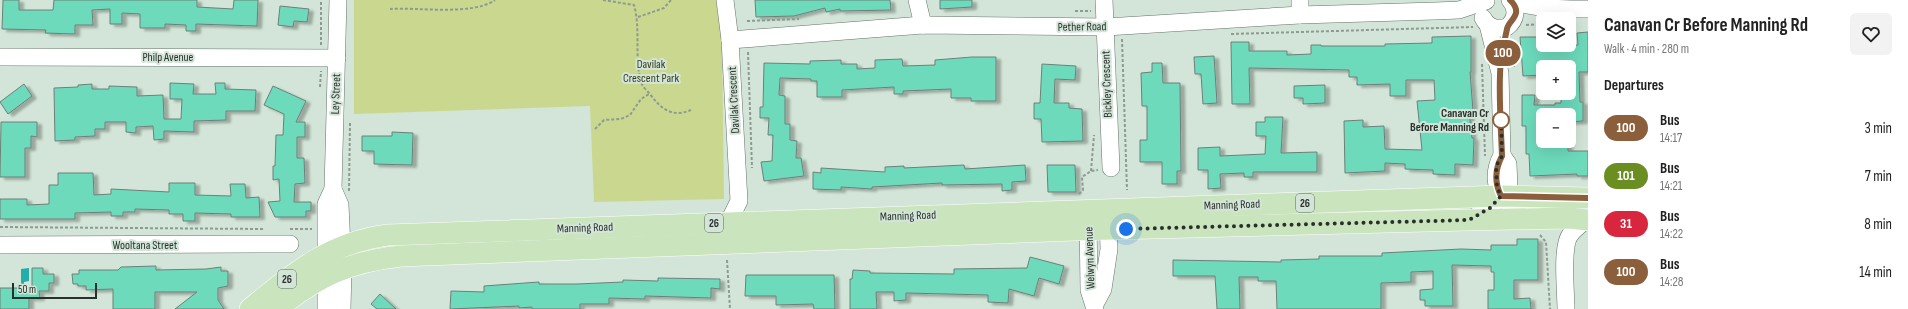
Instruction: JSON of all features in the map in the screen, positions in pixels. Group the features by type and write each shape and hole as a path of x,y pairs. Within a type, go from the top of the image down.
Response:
{"main road":[{"name":"Manning Road","path":"276,309 308,285 334,272 364,262 384,258 1098,220 1501,196 1588,198"},
{"name":"Manning Road","path":"250,309 300,269 334,250 357,241 388,235 757,222 1581,219"}],"street":[{"name":"Ley Street","path":"326,309 334,272 334,250 340,205 333,189 338,0"},
{"name":"Davilak Crescent","path":"725,0 730,40 739,201 728,223"},
{"path":"917,0 923,25"},
{"name":"Bickley Crescent","path":"1104,0 1111,168"},
{"name":"Pether Road","path":"730,40 923,25 1106,33 1300,8 1435,12 1459,10 1487,1"},
{"path":"1487,1 1482,8 1482,24 1500,73"},
{"path":"1511,1 1537,7 1588,9"},
{"path":"1511,1 1514,6 1515,15 1500,73 1502,156 1496,166 1497,187 1501,196 1514,207 1521,209 1555,210 1581,219 1569,236 1566,245 1566,309"},
{"path":"1513,25 1523,16 1563,9"},
{"name":"Pether Road","path":"1435,12 1497,29 1513,25"},
{"name":"Philp Avenue","path":"0,57 337,58"},
{"path":"1469,220 1490,208 1501,196"},
{"path":"739,201 757,222"},
{"name":"Welwyn Avenue","path":"1095,307 1089,290 1098,220"},
{"name":"Wooltana Street","path":"0,245 289,237"},
{"name":"Ley Street","path":"334,272 342,309"}],"path":[{"path":"390,9 412,8 446,10 484,7 495,0"},
{"path":"604,0 634,5 638,17 641,83 659,107 668,111 682,114 691,110"},
{"path":"638,17 664,8 671,0"},
{"path":"1230,34 1482,24"},
{"path":"1513,25 1536,24"},
{"path":"1106,33 1122,38 1127,190"},
{"path":"748,39 753,174"},
{"path":"1482,61 1485,156"},
{"path":"595,129 604,120 622,119 630,115 641,99 650,94"},
{"path":"1092,171 1094,131"},
{"path":"1083,190 1082,177 1092,171 1111,168"},
{"path":"0,227 272,229"},
{"path":"289,237 320,229"},
{"path":"1539,234 1546,242 1550,309"},
{"path":"727,254 730,309"}],"green space":[{"name":"Davilak Crescent Park","path":"354,0 716,0 722,40 724,199 594,202 590,106 354,114"}],"water":[{"path":"29,268 29,281 24,282 24,285 21,285 21,269"}],"building":[{"path":"3,0 19,0 19,10 53,10 54,0 197,0 197,7 233,9 234,0 258,0 257,26 196,24 196,31 186,31 186,25 165,24 165,28 140,28 140,14 122,13 122,24 110,24 110,9 92,10 93,25 75,25 75,34 45,33 46,30 2,29"},
{"path":"755,0 890,0 891,10 840,11 840,9 826,12 825,8 794,16 756,17"},
{"path":"940,0 972,0 972,7 940,9"},
{"path":"280,6 309,9 307,22 294,21 293,27 278,25"},
{"path":"1588,32 1588,72 1579,72 1580,102 1583,102 1583,121 1576,122 1576,108 1536,108 1536,148 1568,148 1568,151 1588,151 1588,176 1577,176 1577,174 1530,176 1529,154 1526,154 1526,126 1522,126 1522,95 1535,95 1534,105 1555,105 1555,103 1561,103 1561,100 1576,100 1576,60 1536,60 1536,75 1523,76 1520,37 1536,37 1536,52 1576,52 1576,45 1578,45 1577,33"},
{"path":"1471,36 1470,72 1473,111 1469,111 1472,138 1474,138 1473,165 1455,164 1455,175 1433,174 1433,170 1405,169 1405,164 1385,163 1385,171 1345,173 1344,121 1363,120 1363,127 1384,126 1385,149 1422,150 1417,101 1435,100 1434,80 1406,80 1406,96 1390,96 1390,84 1357,85 1357,77 1349,77 1349,70 1249,68 1250,104 1232,104 1231,42 1249,42 1249,51 1287,51 1287,55 1311,54 1311,45 1385,46 1385,44 1432,43 1432,37"},
{"path":"1214,56 1217,103 1203,104 1201,74 1195,74 1194,57"},
{"path":"996,57 996,101 971,101 971,98 951,98 951,89 903,91 903,94 894,94 894,87 842,90 842,97 817,97 817,81 811,81 811,79 780,78 779,95 785,96 785,124 790,124 790,140 797,141 796,158 801,158 804,176 764,181 761,162 772,161 773,135 768,135 769,118 760,118 760,107 763,107 764,63 810,64 810,61 841,60 841,64 857,64 857,69 875,68 875,60 902,59 903,66 935,65 935,60"},
{"path":"1152,63 1162,63 1163,83 1180,83 1181,171 1177,171 1177,184 1162,184 1162,162 1140,162 1140,140 1147,140 1147,106 1142,106 1141,73 1152,72"},
{"path":"1042,64 1076,66 1075,80 1055,79 1054,103 1069,103 1069,108 1082,109 1083,141 1042,142 1041,119 1034,119 1034,103 1040,103"},
{"path":"170,83 194,84 193,94 216,94 215,83 225,83 225,89 256,90 255,111 226,111 226,120 194,121 194,132 164,131 164,139 154,140 153,126 136,127 136,133 126,132 126,122 105,122 105,129 95,129 95,136 75,137 75,140 55,141 54,88 78,87 78,85 92,84 92,89 109,89 109,86 137,87 137,96 163,95 164,119 181,119 182,99 170,99"},
{"path":"24,84 32,96 8,114 0,102"},
{"path":"1325,85 1325,103 1303,104 1303,98 1294,98 1294,86"},
{"path":"273,86 306,101 296,122 305,122 305,137 297,137 297,158 304,158 305,183 295,184 294,202 311,202 311,211 306,211 306,217 275,217 268,202 280,201 279,179 273,180 273,166 275,166 276,135 283,135 284,114 264,105"},
{"path":"1265,117 1283,117 1281,153 1317,152 1317,172 1253,172 1253,177 1244,177 1244,173 1220,174 1221,188 1208,189 1208,170 1198,170 1198,148 1220,147 1220,156 1265,154 1266,136 1256,136 1256,122 1265,122"},
{"path":"1,122 37,122 37,137 31,136 31,148 25,148 25,177 0,177"},
{"path":"392,132 413,133 412,165 374,164 374,151 362,151 362,136 392,136"},
{"path":"964,165 965,169 1025,165 1026,181 1012,182 1012,190 1002,191 1002,184 942,185 942,183 872,187 872,189 841,187 841,190 813,189 813,172 821,173 821,168 885,172 885,167 904,166 904,168"},
{"path":"1047,165 1075,165 1076,192 1048,192"},
{"path":"58,173 93,173 94,195 111,194 111,189 169,192 169,183 195,183 195,195 231,196 230,184 245,184 246,198 259,197 260,217 231,217 231,214 195,213 195,221 183,221 183,214 169,214 169,210 135,209 135,212 123,212 123,216 111,216 111,212 75,213 75,219 0,219 0,199 27,199 27,205 49,204 49,185 58,185"},
{"path":"1517,239 1538,239 1538,280 1514,280 1514,299 1530,298 1531,309 1488,309 1488,290 1494,290 1494,272 1491,272 1491,266 1452,265 1453,306 1425,306 1425,300 1420,300 1420,290 1433,289 1433,271 1411,272 1411,282 1381,283 1381,309 1277,309 1276,281 1258,281 1258,277 1239,277 1240,309 1217,309 1215,276 1173,276 1173,260 1281,262 1281,260 1319,259 1319,256 1382,256 1382,253 1461,249 1491,250 1491,245 1517,245"},
{"path":"1030,257 1064,266 1059,284 1039,278 1034,296 1009,289 1008,303 988,302 988,295 906,293 906,300 894,301 894,292 876,292 877,309 850,309 850,279 852,279 853,270 870,271 870,273 954,274 954,269 1027,268"},
{"path":"156,266 156,270 206,269 221,267 221,271 228,271 228,286 218,288 218,300 224,309 175,309 197,292 155,292 155,309 113,309 113,289 86,290 86,286 78,286 78,284 73,284 72,274 79,274 79,270 118,270 121,267"},
{"path":"32,268 43,268 43,274 54,274 54,283 49,283 49,291 39,291 40,298 29,298 29,309 0,309 0,288 32,288"},
{"path":"746,275 834,275 835,309 814,309 813,304 776,305 776,296 745,296"},
{"path":"658,278 720,279 720,289 711,288 711,298 645,296 645,299 609,298 609,304 580,304 580,309 532,309 532,307 519,308 519,306 450,309 451,291 484,292 484,286 539,282 539,284 577,284 623,282 623,280 658,281"},
{"path":"380,294 396,309 377,309 371,304"}],"bus line":[{"name":"100","path":"1510,0 1512,1 1516,10 1514,20 1507,27 1500,73 1502,156 1496,166 1497,187 1501,196 1588,198"}],"place":[{"name":"Canavan Cr Before Manning Rd","path":"1501,120"}],"route":[{"path":"1126,229 1469,220 1490,208 1501,196 1497,187 1496,166 1502,156 1501,114 1501,120"}]}
